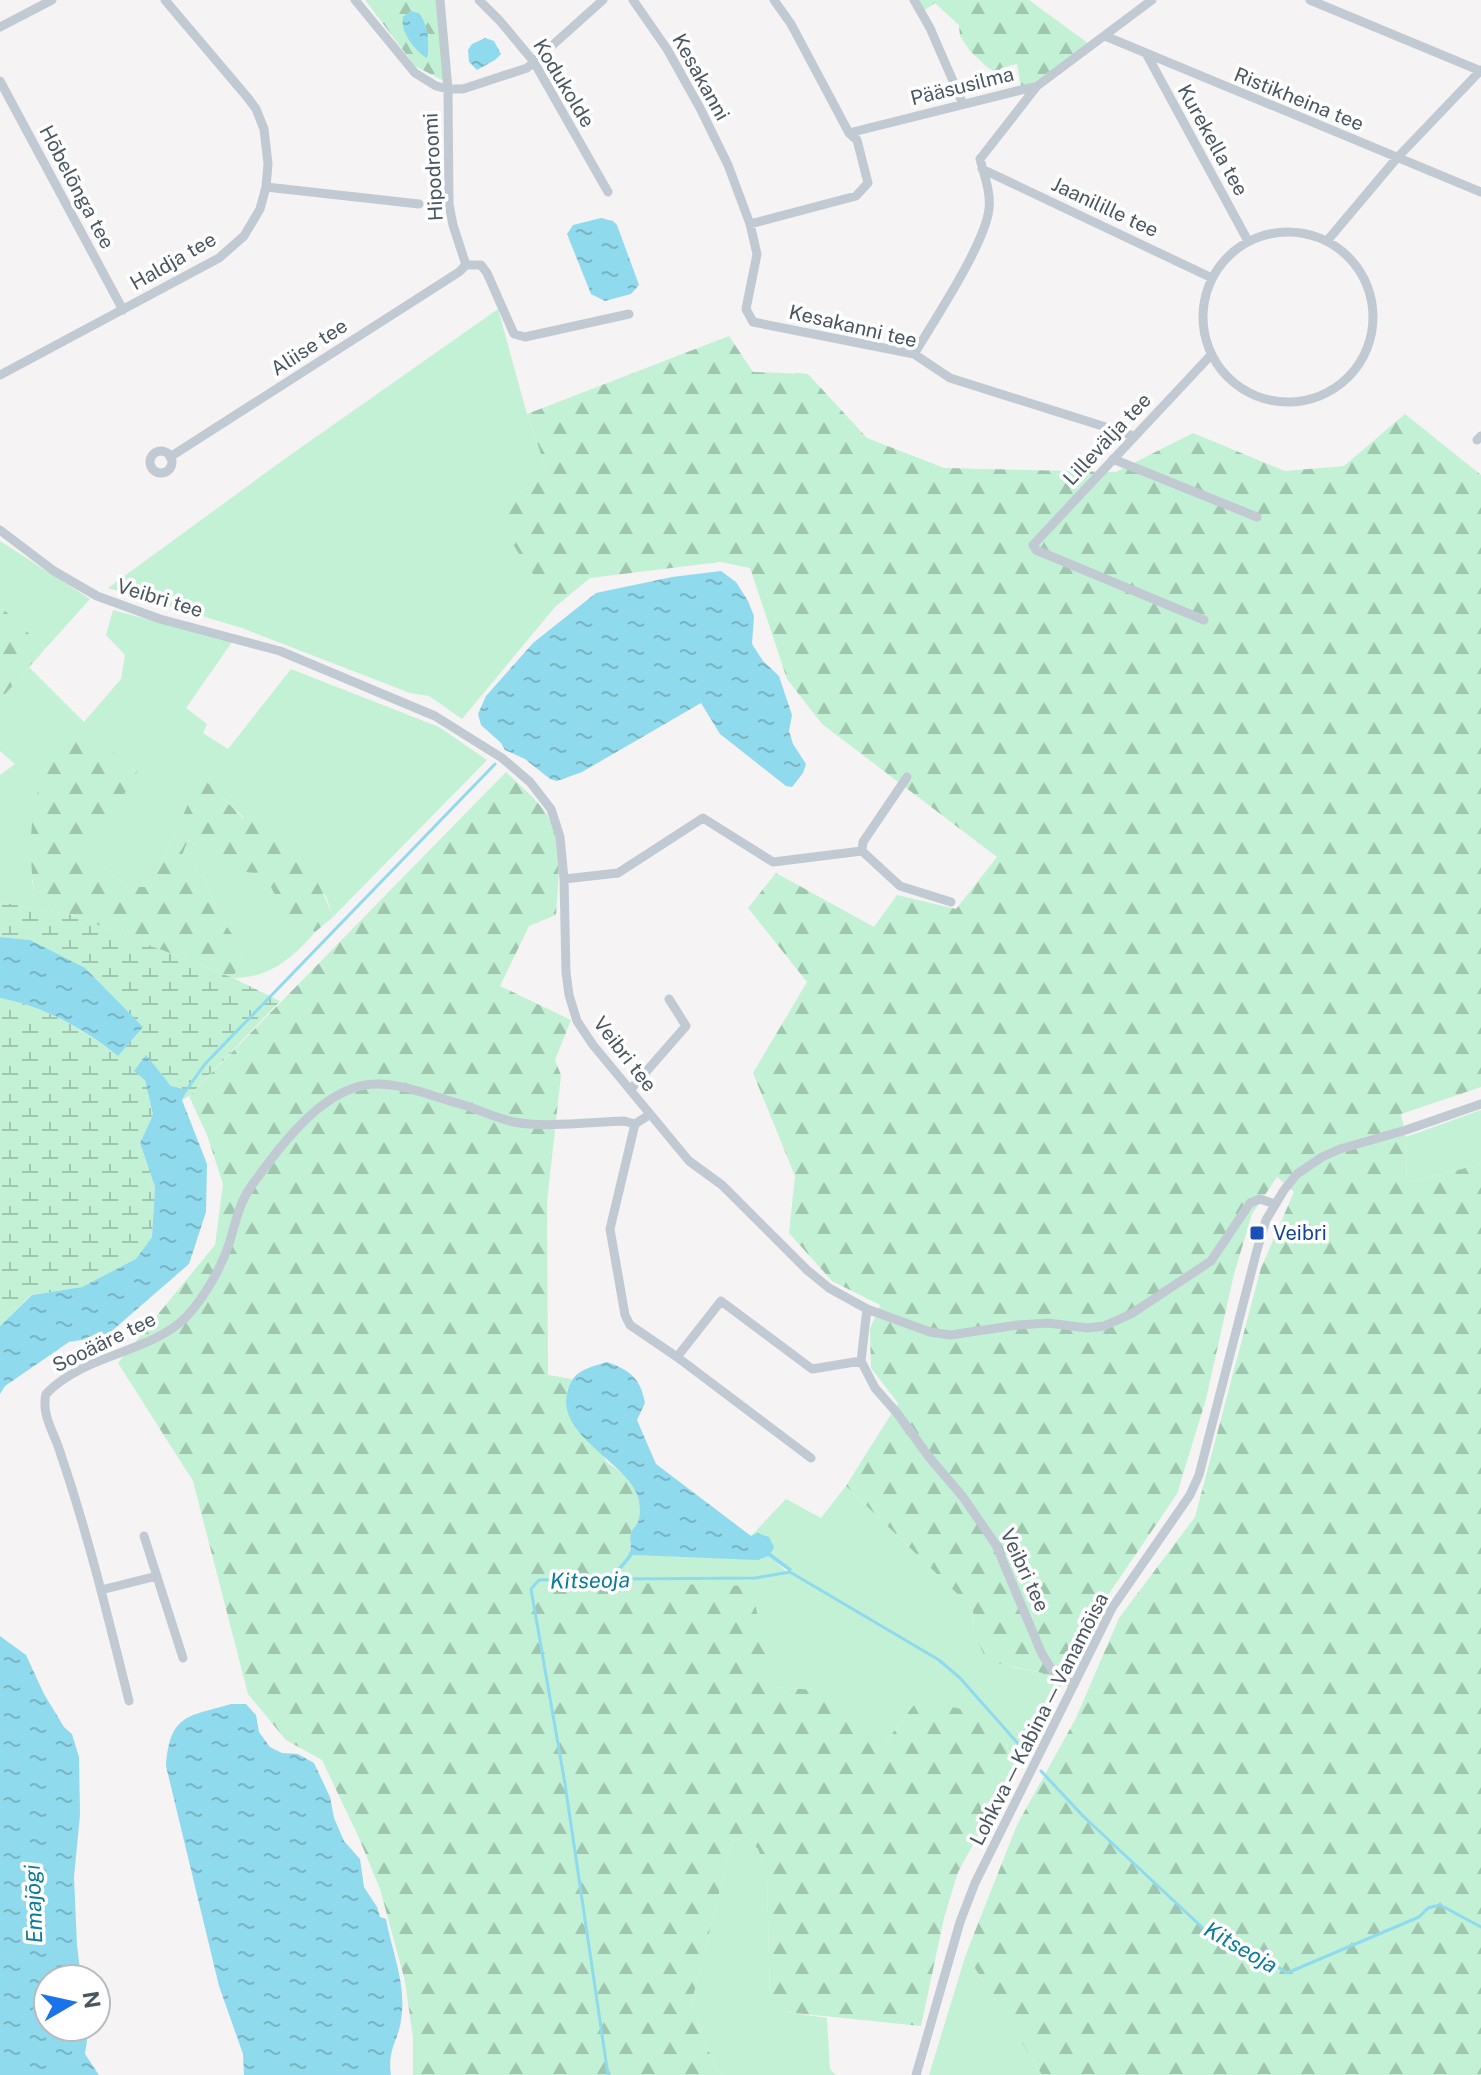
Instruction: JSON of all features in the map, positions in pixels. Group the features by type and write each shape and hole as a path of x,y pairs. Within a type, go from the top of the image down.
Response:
{"street":[{"path":"0,27 52,0"},
{"name":"Haldja tee","path":"0,375 219,258 236,244 253,222 266,187 268,150 256,109 165,0"},
{"path":"355,0 415,73 436,86 448,89 463,89 527,68 603,0"},
{"name":"Hipodroomi","path":"440,0 448,89 449,204 466,265"},
{"name":"Kodukolde","path":"479,0 534,62 608,192"},
{"name":"Kesakanni","path":"633,0 667,49 700,108 731,175"},
{"path":"750,224 856,196 868,183 857,140 849,133 791,24 774,0"},
{"path":"914,0 930,28 963,104"},
{"name":"Pääsusilma","path":"849,133 1037,86 1152,0"},
{"path":"1310,0 1481,70 1396,159 1327,241"},
{"name":"Ristikheina tee","path":"1105,36 1481,192"},
{"name":"Kurekella tee","path":"1147,55 1248,241"},
{"name":"Hõbelõnga tee","path":"0,81 123,310"},
{"path":"914,354 984,227 989,202 980,159 1037,86"},
{"name":"Jaanilille tee","path":"982,169 1212,278"},
{"name":"Kesakanni tee","path":"731,175 750,224 757,254 746,309 753,322 914,354 950,378 1134,436"},
{"path":"266,187 419,204"},
{"path":"1287,232 1327,241 1357,267 1368,289 1372,305 1370,338 1365,354 1345,380 1310,399 1287,402 1271,400 1241,388 1211,355 1204,333 1203,314 1212,278 1228,257 1248,241 1287,232"},
{"path":"466,265 481,265 487,273 514,334 525,337 629,314"},
{"name":"Aliise tee","path":"170,457 466,265"},
{"name":"Lillevälja tee","path":"1204,620 1036,550 1033,545 1211,355"},
{"path":"1113,459 1257,517"},
{"name":"Veibri tee","path":"0,530 54,571 97,596 148,615 257,643 435,716 502,758 530,782 551,809 560,837 564,879 564,947 569,995 577,1021 593,1045 689,1161 722,1185 807,1270 829,1288 867,1309 930,1332 950,1335 1033,1324 1087,1328 1104,1326 1131,1314 1211,1261 1250,1203 1260,1199 1275,1204"},
{"path":"862,851 863,842 907,777"},
{"path":"564,879 618,873 703,818 773,862 862,851 900,886 951,902"},
{"path":"630,1090 686,1026 669,999"},
{"name":"Sooääre tee","path":"129,1701 82,1517 44,1411 46,1394 93,1364 161,1334 185,1318 195,1307 225,1255 244,1197 318,1107 346,1091 377,1083 516,1122 624,1121 635,1124"},
{"name":"Lohkva — Kabina — Vanamõisa","path":"916,2075 960,1922 975,1883 1112,1608 1190,1495 1199,1475 1257,1250 1275,1204 1297,1174 1322,1157 1481,1104"},
{"path":"649,1115 635,1124 613,1215 611,1239 625,1315 630,1325 811,1458"},
{"path":"677,1357 721,1301 812,1369 861,1361 867,1309"},
{"name":"Veibri tee","path":"861,1361 875,1388 963,1497 996,1545 1042,1654 1054,1673 1074,1685"},
{"path":"144,1536 183,1658"},
{"path":"101,1590 157,1576"}],"green space":[{"path":"365,0 437,0 444,81 415,66"},
{"path":"914,0 1029,0 1089,44 1034,82 1021,86 1017,64 1001,68 998,73 987,67 960,36 959,25 935,3 921,13"},
{"path":"498,309 527,414 548,474 492,512 555,607 462,719 429,696 410,693 242,628 108,588 286,458"},
{"path":"729,336 753,372 808,374 867,438 944,468 1116,472 1193,433 1285,471 1344,466 1405,414 1481,475 1481,1087 1401,1114 1406,1137 1407,1183 1481,1164 1481,2075 1042,2075 966,1954 1017,1825 1076,1718 1119,1618 1195,1517 1261,1268 1294,1192 1277,1177 1252,1214 1234,1274 1206,1399 1177,1494 1082,1633 1061,1687 1042,1673 987,1661 974,1633 973,1609 846,1486 898,1403 871,1368 870,1329 880,1305 832,1281 789,1233 795,1176 753,1073 807,982 748,908 776,873 874,927 897,895 956,909 997,857 822,724 787,679 750,568 720,562 590,578 555,607 491,512 548,474 527,414"},
{"path":"0,541 90,599 45,649 0,606"},
{"path":"0,606 45,649 0,700"},
{"path":"113,610 232,642 186,708 207,724 203,733 228,749 291,669 439,727 487,760 333,917 326,896 201,777 150,887 128,887 89,856 32,880 37,909 0,902 0,775 15,764 0,751 0,700 29,667 84,722 121,679 125,655 106,635"},
{"path":"88,732 137,772 89,856 128,887 150,887 201,776 243,818 259,809 283,833 312,872 333,917 315,932 287,918 263,872 233,868 188,840 181,858 204,878 218,914 244,951 233,978 72,915 37,909 31,839 35,803 46,771 65,750"},
{"path":"506,772 539,804 550,820 555,833 559,874 556,915 529,926 500,986 571,1020 555,1060 561,1075 547,1202 548,1375 572,1379 567,1390 607,1462 628,1478 640,1507 639,1520 631,1533 630,1551 603,1582 751,1586 774,1687 816,1690 842,1703 880,1750 916,1702 969,1712 981,1717 1001,1735 1013,1772 958,1872 944,1918 921,2026 785,2012 770,2004 767,1873 758,1849 745,1836 732,1842 691,2005 714,2065 723,2075 413,2075 413,2038 405,1981 380,1889 359,1838 322,1760 286,1740 248,1694 193,1481 118,1363 215,1245 223,1184 207,1135 189,1096"},
{"path":"188,840 225,864 263,871 287,918 315,932 298,951 269,971 233,978 244,951 218,914 204,878 181,858"},
{"path":"0,902 72,915 233,978 280,1001 182,1100 146,1056 145,1080 153,1115 140,1143 155,1187 152,1237 136,1260 82,1287 31,1295 0,1326 0,998 62,1020 118,1056 30,940 0,937"},
{"path":"1481,1110 1481,1164 1407,1183 1406,1137"},
{"path":"846,1486 973,1609 974,1633 1012,1667 1042,1673 1061,1687 1013,1772 1007,1745 915,1703 880,1750 841,1703 816,1690 774,1687 602,1583 605,1579 618,1579 632,1555 768,1555 787,1572 791,1569 751,1536 786,1499 821,1518"},
{"path":"745,1836 758,1849 767,1873 770,2004 785,2012 827,2018 830,2069 836,2075 723,2075 714,2065 691,2005 732,1842"},
{"path":"966,1954 1042,2075 929,2075"}],"water":[{"path":"410,11 419,13 424,23 428,41 427,58 406,35 403,17"},
{"path":"485,38 494,41 501,54 477,70 469,62 468,50 472,44"},
{"path":"601,218 617,225 639,285 631,294 605,301 591,294 567,234 573,225"},
{"path":"721,571 736,582 748,601 754,616 752,644 763,661 779,676 792,715 789,731 806,764 792,787 786,786 720,734 701,703 582,772 557,781 525,759 505,750 481,725 478,714 486,696 533,643 596,593 672,577"},
{"path":"0,937 30,940 85,968 143,1027 118,1056 63,1020 0,998"},
{"path":"146,1055 171,1086 187,1090 182,1100 207,1164 206,1212 189,1264 106,1336 69,1342 5,1386 0,1394 0,1326 32,1295 82,1287 136,1259 152,1237 155,1187 140,1143 153,1115 145,1080 134,1071"},
{"path":"607,1362 628,1372 641,1388 645,1403 637,1420 656,1464 751,1536 757,1533 769,1537 774,1547 771,1553 792,1569 790,1572 768,1556 758,1560 633,1555 618,1579 605,1578 630,1551 631,1533 639,1518 638,1499 629,1481 572,1422 567,1408 567,1394 576,1375"},
{"name":"Emajõgi","path":"0,1636 26,1655 44,1694 64,1727 72,1734 79,1757 80,1815 74,1877 79,1963 32,1963 32,2043 87,2043 85,2054 99,2075 0,2075"},
{"path":"231,1704 246,1704 256,1715 259,1732 270,1747 282,1753 298,1754 314,1763 330,1797 334,1818 344,1841 360,1859 364,1887 380,1917 386,1919 402,1994 401,2020 390,2059 391,2075 244,2075 243,2054 219,1986 166,1766 172,1736 184,1720"}],"waterway":[{"path":"185,1092 205,1064 495,764"},
{"name":"Kitseoja","path":"617,1579 755,1578 790,1572 939,1660 960,1678 1030,1757"},
{"name":"Kitseoja","path":"605,1579 539,1580 531,1589 565,1784 608,2075"},
{"name":"Kitseoja","path":"1041,1771 1083,1816 1205,1930 1260,1955 1287,1973 1419,1917 1428,1908 1440,1905 1481,1927"}],"place":[{"name":"Veibri","path":"1257,1233"}]}
